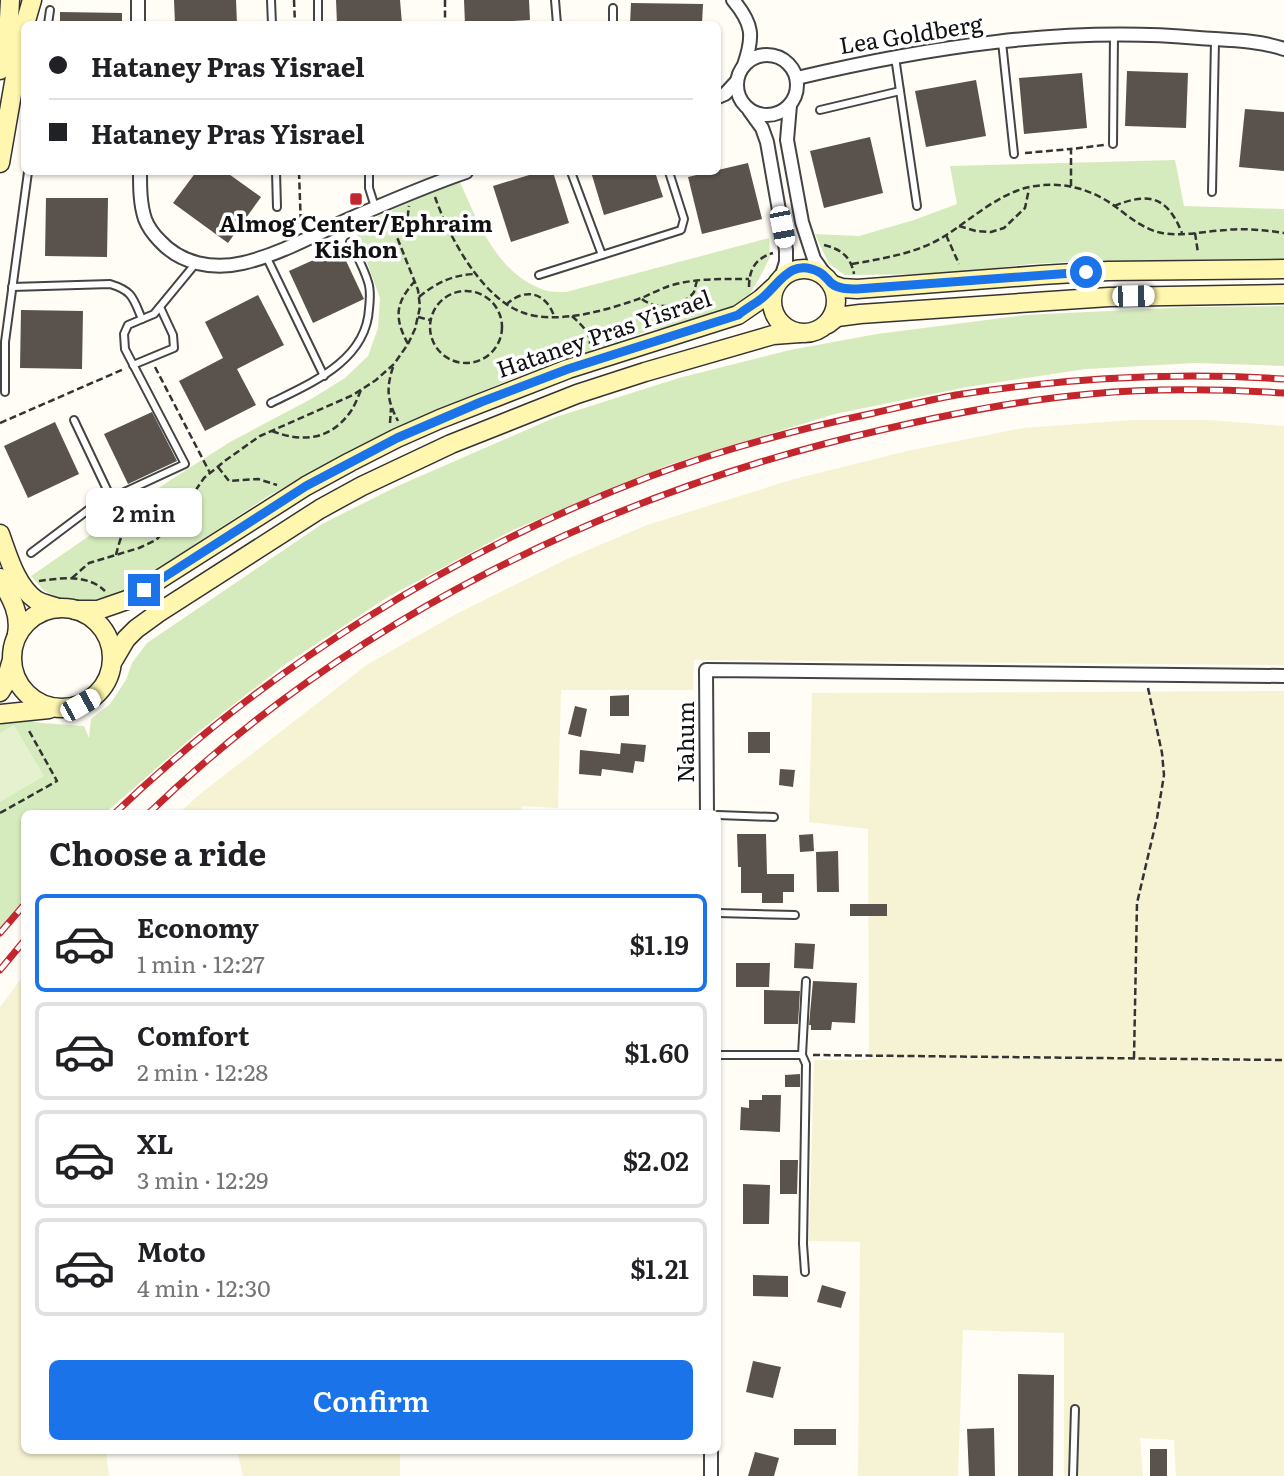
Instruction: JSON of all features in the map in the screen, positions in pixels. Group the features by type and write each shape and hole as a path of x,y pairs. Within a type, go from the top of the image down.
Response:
{"main road":[{"path":"0,70 10,0"},
{"path":"26,21 32,0"},
{"path":"0,163 21,47"},
{"path":"800,333 790,331 782,325 775,317 772,307 772,297 778,282 789,272 798,269 817,271 842,288 857,289 1108,271 1284,269"},
{"path":"828,324 837,305 836,295 829,281"},
{"name":"Hataney Pras Yisrael","path":"66,609 98,610 127,600 289,496 350,462 414,431 502,394 588,362 738,315 778,282"},
{"path":"11,663 15,678 23,691 35,701 50,708 66,709 80,705 103,688 113,661 126,639 158,613 320,509 451,444 577,394 697,356 773,335 810,333 820,330 837,317 860,314 1122,296 1284,294"},
{"path":"0,534 12,567 37,601 88,615 107,635 113,661"},
{"path":"0,578 16,610 19,623 11,663 0,692"},
{"path":"17,634 27,621 41,612 66,609"},
{"path":"0,714 56,708"}],"street":[{"path":"138,0 138,21"},
{"path":"721,96 737,81 751,36 749,23 733,0"},
{"name":"Lea Goldberg","path":"797,78 895,57 1058,36 1155,34 1243,41 1284,50"},
{"path":"744,65 760,55 779,57 787,62 797,78 796,97 783,111 766,115 749,109"},
{"path":"737,81 742,102 762,128 767,142 786,250 786,262 778,282"},
{"path":"790,105 787,140 802,222 814,259 829,281"},
{"path":"140,175 140,195 145,221 153,234 178,257 213,266 230,266 266,256 408,193 457,175"},
{"name":"Nahum","path":"707,810 706,670 1145,675"},
{"path":"1145,675 1284,676"},
{"path":"711,1454 711,1476"}],"lane":[{"path":"271,0 272,21"},
{"path":"318,0 318,21"},
{"path":"555,0 556,21"},
{"path":"612,8 613,21"},
{"path":"48,21 50,10"},
{"path":"1113,144 1114,34"},
{"path":"1212,192 1215,39"},
{"path":"1002,42 1014,154"},
{"path":"895,57 918,206"},
{"path":"820,110 900,91"},
{"path":"5,392 5,342 28,175"},
{"path":"276,175 277,206"},
{"path":"369,175 369,188 380,206"},
{"path":"572,175 602,255"},
{"path":"539,275 681,230 684,219 670,175"},
{"path":"271,404 324,376 348,356 363,333 369,314 369,283 350,242"},
{"path":"266,256 324,376"},
{"path":"31,553 92,507 185,464 125,349 124,334 128,326 154,314 196,263"},
{"path":"12,287 110,284 123,288 132,296 142,319"},
{"path":"133,365 174,348 173,335 160,307"},
{"path":"74,420 111,498"},
{"path":"721,815 774,817"},
{"path":"721,913 795,915"},
{"path":"806,981 802,1055 806,1064 803,1244 806,1272"},
{"path":"721,1055 802,1055"},
{"path":"1073,1476 1075,1409"}],"path":[{"path":"294,0 295,21"},
{"path":"444,0 445,21"},
{"path":"1014,154 1113,144"},
{"path":"1071,149 1071,186"},
{"path":"299,175 301,241"},
{"path":"431,184 440,211 471,269 506,305 525,314 542,317 572,316 641,298 670,286 718,279 749,279"},
{"path":"852,264 893,257 921,248 997,201 1023,188 1045,184 1086,190 1132,219 1161,233 1254,229 1284,233"},
{"path":"959,226 991,232 1004,228 1024,208 1030,187"},
{"path":"395,233 407,222 410,210 408,193"},
{"path":"1114,206 1130,199 1149,198 1170,210 1182,233"},
{"path":"72,578 89,563 156,540 174,522 204,478 218,467 260,436 353,396 394,364 415,329 420,307 415,281 395,233 380,206"},
{"path":"1195,233 1201,270"},
{"path":"946,235 965,281"},
{"path":"807,242 840,250 852,264 857,289"},
{"path":"753,304 749,279 754,265 763,256 786,250"},
{"path":"419,297 444,280 475,274"},
{"path":"408,344 400,326 400,306 404,293 415,281"},
{"path":"641,298 648,304 659,306 675,304 695,291 697,281"},
{"path":"469,291 481,294 492,302 499,312 502,335 488,356 477,362 455,362 435,347 430,332 430,320 443,299 454,293 469,291"},
{"path":"492,302 495,295"},
{"path":"506,305 514,297 533,295 544,300 554,316"},
{"path":"572,316 590,336 588,362"},
{"path":"418,317 430,320"},
{"path":"590,336 608,327 626,327 650,342"},
{"path":"150,358 211,473"},
{"path":"394,364 388,384 391,405 397,420 414,431"},
{"path":"0,423 133,365"},
{"path":"272,431 298,438 324,435 352,410 361,390"},
{"path":"218,467 229,481 269,481 289,496"},
{"path":"116,555 127,523 141,513 165,509 181,511"},
{"path":"22,583 72,578 91,581 104,589 113,605"},
{"path":"1134,1058 1137,903 1164,775 1162,753 1145,675"},
{"path":"0,813 57,781 19,712"},
{"path":"802,1055 1284,1060"}],"shaded area":[{"path":"1132,420 1210,420 1284,426 1284,665 694,660 693,690 561,690 558,808 522,806 522,810 182,810 368,664 458,613 569,558 647,525 794,479 907,451 1023,428"},
{"path":"1284,691 1284,1476 1176,1476 1174,1440 1140,1438 1143,1476 1064,1476 1064,1333 963,1330 958,1476 858,1476 860,1242 809,1241 814,1060 869,1060 868,829 809,822 812,693"},
{"path":"21,979 21,1454 106,1454 109,1476 0,1476 0,1007"},
{"path":"238,1454 400,1454 400,1476 243,1476"}],"green space":[{"path":"1175,160 1184,206 1284,209 1284,261 1089,261 1029,264 949,274 845,275 829,264 815,234 859,236 957,204 950,166"},
{"path":"459,180 482,229 501,259 527,282 546,291 566,292 769,238 770,257 748,297 736,307 717,316 648,331 516,377 418,418 270,495 121,593 74,600 56,596 41,587 31,576 230,442 345,378 368,356 378,328 380,298 354,227"},
{"path":"1284,306 1284,366 1195,363 1086,369 967,387 835,414 671,464 513,530 388,597 287,663 197,733 109,810 21,810 21,903 0,927 0,725 19,719 84,726 89,738 91,719 110,704 126,680 132,663 147,643 322,524 400,485 556,417 679,378 790,350 877,334 1025,315 1190,307"},
{"path":"14,725 44,776 0,802 0,733"}],"building":[{"path":"174,0 236,0 237,21 175,21"},
{"path":"336,0 400,0 402,21 337,21"},
{"path":"464,0 529,0 530,20 465,21"},
{"path":"631,3 703,4 702,21 630,21"},
{"path":"60,12 122,13 122,21 60,21"},
{"path":"1127,71 1188,73 1186,128 1125,126"},
{"path":"1082,73 1087,128 1024,134 1019,78"},
{"path":"976,80 986,136 926,147 915,91"},
{"path":"1245,109 1284,112 1284,171 1239,167"},
{"path":"870,137 883,193 824,208 810,151"},
{"path":"748,163 762,219 702,234 688,177 721,175 721,169"},
{"path":"194,175 230,175 261,197 228,243 173,203"},
{"path":"529,175 554,175 569,223 511,242 493,186"},
{"path":"592,175 656,175 663,197 604,215"},
{"path":"46,198 108,198 107,257 45,256"},
{"path":"340,248 364,299 313,323 289,271"},
{"path":"258,295 284,345 237,369 256,405 205,431 179,381 223,358 205,322"},
{"path":"21,310 83,311 82,369 20,368"},
{"path":"152,412 177,461 128,484 104,434"},
{"path":"55,422 79,474 28,498 4,446"},
{"path":"629,695 629,716 610,716 610,696"},
{"path":"575,706 587,709 581,737 568,734"},
{"path":"748,732 770,732 770,753 748,753"},
{"path":"621,743 646,745 644,762 635,761 633,773 602,769 601,776 579,774 580,750 620,754"},
{"path":"780,769 795,770 793,787 779,785"},
{"path":"737,834 766,834 767,874 794,874 794,892 783,892 783,903 762,903 762,893 741,893"},
{"path":"813,834 814,851 800,852 799,835"},
{"path":"838,851 839,892 817,892 816,852"},
{"path":"850,904 887,904 887,916 850,916"},
{"path":"795,943 815,944 813,969 794,968"},
{"path":"736,963 770,963 769,987 736,987"},
{"path":"813,981 857,983 855,1023 832,1022 831,1030 811,1030 809,1025"},
{"path":"764,990 800,991 798,1024 764,1024"},
{"path":"800,1074 800,1087 785,1087 785,1075"},
{"path":"762,1095 781,1095 780,1132 740,1130 741,1107 749,1108 749,1100 762,1100"},
{"path":"780,1160 798,1160 797,1194 780,1194"},
{"path":"743,1184 770,1185 769,1224 743,1224"},
{"path":"753,1275 788,1276 788,1297 753,1296"},
{"path":"822,1285 846,1292 841,1308 817,1302"},
{"path":"753,1361 781,1367 773,1398 746,1392"},
{"path":"1018,1374 1054,1375 1053,1476 1018,1476"},
{"path":"994,1428 995,1476 969,1476 967,1429"},
{"path":"794,1429 836,1429 836,1445 794,1445"},
{"path":"1150,1449 1167,1449 1167,1476 1150,1476"},
{"path":"755,1452 779,1458 774,1476 748,1476"}],"railway":[{"path":"118,810 173,760 235,710 299,662 366,618 505,540 577,506 651,476 789,433 956,395 1037,384 1120,378 1202,376 1284,379"},
{"path":"152,810 226,744 310,680 397,623 489,572 583,527 681,489 780,456 881,430 1011,404 1114,392 1212,390 1284,393"},
{"path":"0,933 21,908"},
{"path":"0,970 21,945"}],"place":[{"name":"Almog Center/Ephraim Kishon","path":"356,199"}],"route":[{"path":"144,590 306,486 397,438 568,369 738,315 761,299 789,272 808,268 826,276 833,285 857,289 1086,272"}]}
